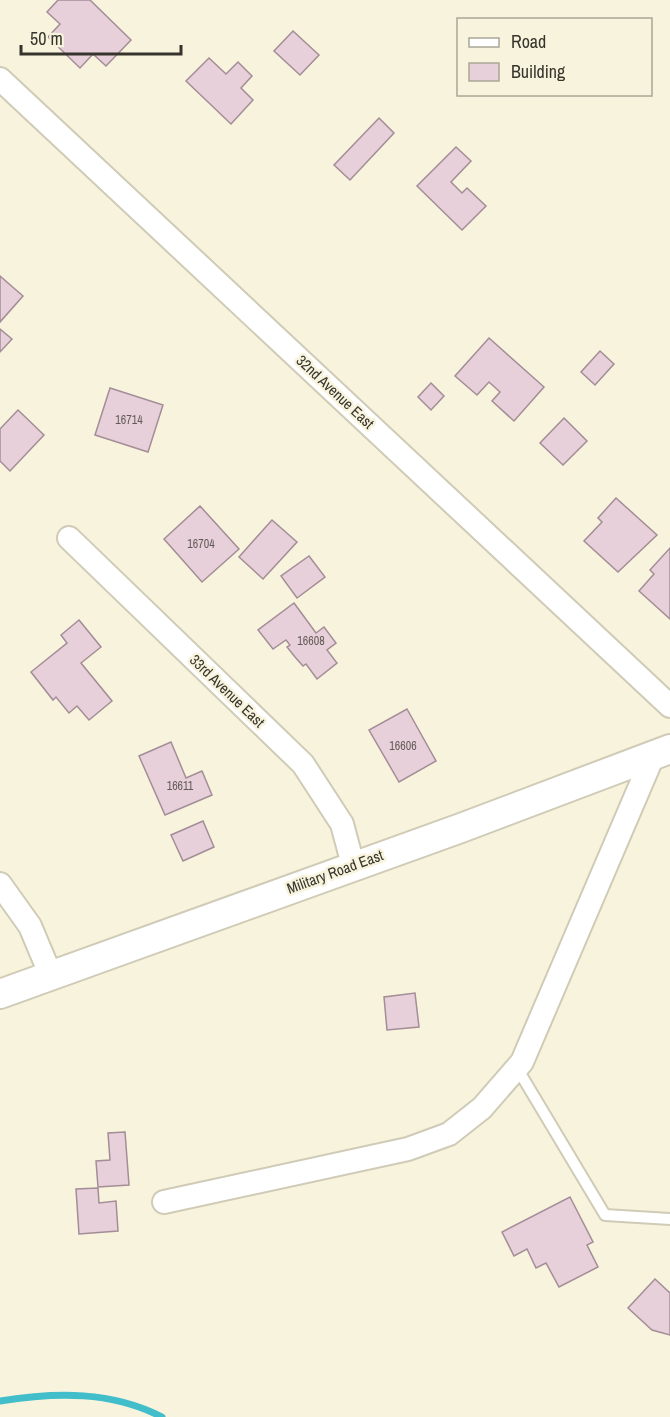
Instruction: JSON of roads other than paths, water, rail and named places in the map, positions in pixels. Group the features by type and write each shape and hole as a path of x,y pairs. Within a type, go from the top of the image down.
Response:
{"street":[{"name":"32nd Avenue East","path":"0,80 670,706"},
{"name":"33rd Avenue East","path":"69,538 303,764 342,824 353,865"},
{"name":"Military Road East","path":"0,994 662,753"},
{"path":"164,1202 349,1164 408,1149 449,1134 482,1108 517,1068 662,753"},
{"path":"0,884 30,926 51,976"}],"lane":[{"path":"517,1068 605,1215 670,1219"}],"waterway":[{"path":"0,1401 63,1395 104,1398 143,1408 162,1417"}]}
